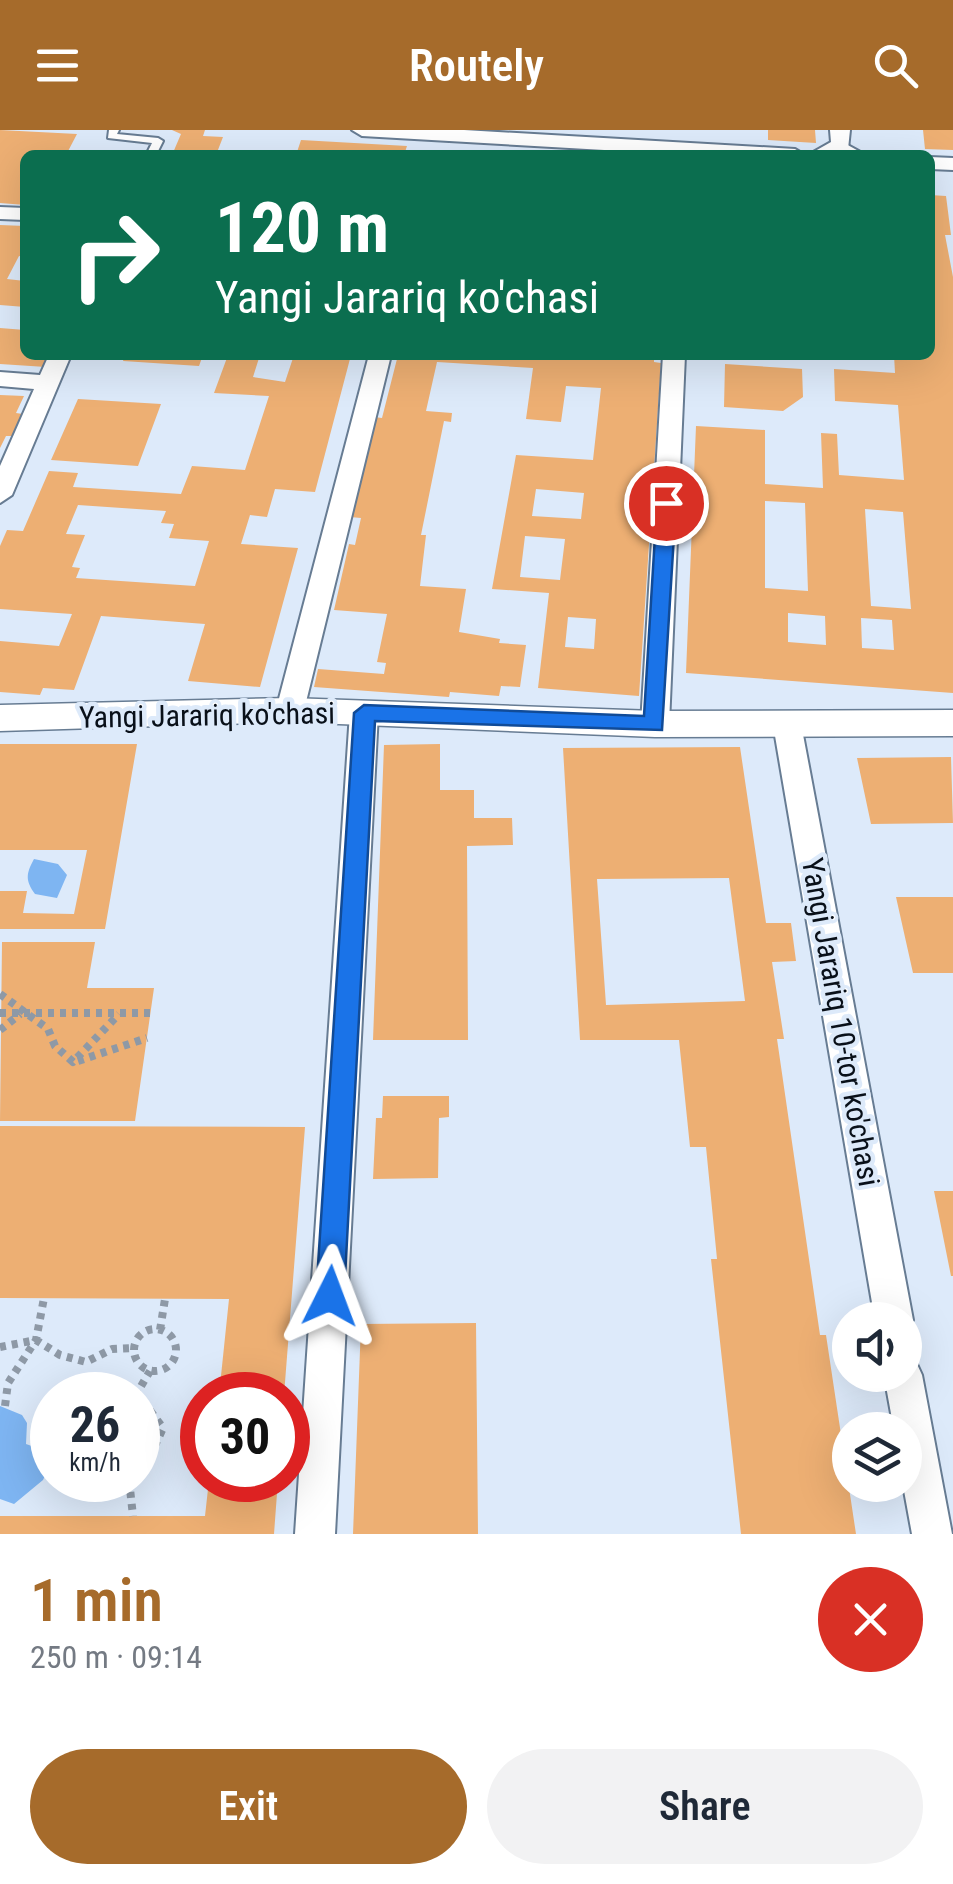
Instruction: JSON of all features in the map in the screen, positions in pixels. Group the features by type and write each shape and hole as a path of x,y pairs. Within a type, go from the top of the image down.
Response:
{"street":[{"path":"362,130 433,145 584,136 672,150"},
{"path":"0,495 58,360"},
{"path":"290,710 379,360"},
{"path":"655,724 674,360"},
{"path":"0,379 48,382"},
{"name":"Yangi Jarariq ko'chasi","path":"0,718 290,710 655,724 953,723"},
{"path":"316,1534 364,713"},
{"name":"Yangi Jarariq 10-tor ko'chasi","path":"787,724 891,1302"},
{"path":"907,1392 932,1534"}],"lane":[{"path":"114,130 111,136 158,141 154,150"}],"path":[{"path":"0,994 7,996 21,1014 48,1029 55,1046 73,1062"},
{"path":"0,1014 150,1014"},
{"path":"0,1030 21,1014"},
{"path":"73,1062 102,1036 118,1014"},
{"path":"73,1062 147,1038"},
{"path":"5,1406 14,1373 36,1340 44,1298"},
{"path":"160,1330 164,1299"},
{"path":"160,1330 173,1336 176,1350 165,1366 151,1370 139,1366 134,1348 141,1336 160,1330"},
{"path":"0,1347 36,1340 60,1355 86,1362 112,1349 134,1348"},
{"path":"131,1502 133,1516"}],"water":[{"path":"34,859 58,864 67,875 57,898 35,894 32,889 28,877"},
{"path":"0,1406 22,1415 27,1423 30,1491 14,1504 0,1499"}],"building":[{"path":"0,130 77,134 69,150 20,150 20,205 0,203"},
{"path":"172,130 205,130 203,136 223,137 218,150 174,150 181,134"},
{"path":"768,130 815,130 816,143 768,140"},
{"path":"923,130 953,130 953,150 925,149"},
{"path":"301,140 407,146 406,150 298,150"},
{"path":"935,195 946,196 951,235 945,235 953,277 953,693 686,673 696,426 765,430 765,484 823,488 821,433 837,434 839,475 904,480 898,405 835,401 834,369 895,373 894,360 935,360","holes":["765,501 805,503 808,591 765,588","865,509 903,512 911,609 871,606","788,613 825,616 826,645 788,642","861,618 892,620 894,650 862,648"]},
{"path":"0,225 20,226 20,256 7,279 20,280 20,307 0,305"},
{"path":"0,328 20,330 20,360 49,360 46,367 0,364"},
{"path":"123,360 201,360 199,366"},
{"path":"226,360 258,360 253,377 285,382 292,360 350,360 315,492 275,489 267,517 250,515 241,544 298,548 260,687 188,681 205,624 101,616 74,690 43,688 40,695 0,692 0,641 59,646 72,614 0,609 0,546 7,530 23,531 49,471 78,473 73,487 181,494 192,466 245,470 269,396 214,393","holes":["78,505 166,511 161,523 174,524 169,538 209,541 195,586 76,578 80,568 72,567 85,535 66,534"]},
{"path":"397,360 661,363 639,696 538,688 549,593 492,589 516,455 593,460 601,388 566,386 561,422 526,419 533,368 437,362 426,411 452,413 451,422 444,421 421,535 426,535 420,586 466,589 459,632 500,639 499,643 526,645 520,687 501,686 499,696 450,692 449,697 314,687 318,669 384,674 386,663 377,662 387,614 334,610 349,544 355,545 361,518 350,517 374,417 382,418","holes":["536,489 584,493 581,519 532,516","525,536 565,539 560,580 520,577","568,617 596,619 594,649 565,647"]},
{"path":"725,364 802,369 803,397 783,411 724,407"},
{"path":"0,395 24,396 16,413 23,414 13,436 6,436 0,448"},
{"path":"78,399 161,404 138,466 51,460"},
{"path":"0,744 137,744 105,929 0,929 0,891 27,891 23,913 74,914 87,850 0,850"},
{"path":"440,744 440,790 474,790 474,818 512,818 513,845 467,846 468,1040 373,1040 384,745"},
{"path":"740,747 766,923 791,923 796,961 772,962 784,1039 777,1039 820,1335 826,1335 838,1412 832,1412 832,1502 851,1502 856,1534 741,1534 711,1259 717,1259 706,1147 690,1147 679,1040 580,1040 563,748","holes":["729,878 745,1001 606,1005 597,879"]},
{"path":"951,757 953,823 871,824 857,758"},
{"path":"896,897 953,897 953,973 913,973"},
{"path":"2,942 95,942 87,988 154,988 135,1121 0,1121"},
{"path":"383,1096 449,1096 449,1117 439,1118 438,1178 373,1179 376,1118 382,1118"},
{"path":"0,1126 305,1127 286,1372 221,1372 229,1299 0,1298"},
{"path":"934,1191 953,1191 953,1276 951,1276"},
{"path":"476,1323 478,1534 353,1534 361,1324"},
{"path":"207,1502 276,1502 274,1534 0,1534 0,1516 205,1516"}],"route":[{"path":"330,1296 364,713 655,724 666,503"}]}
